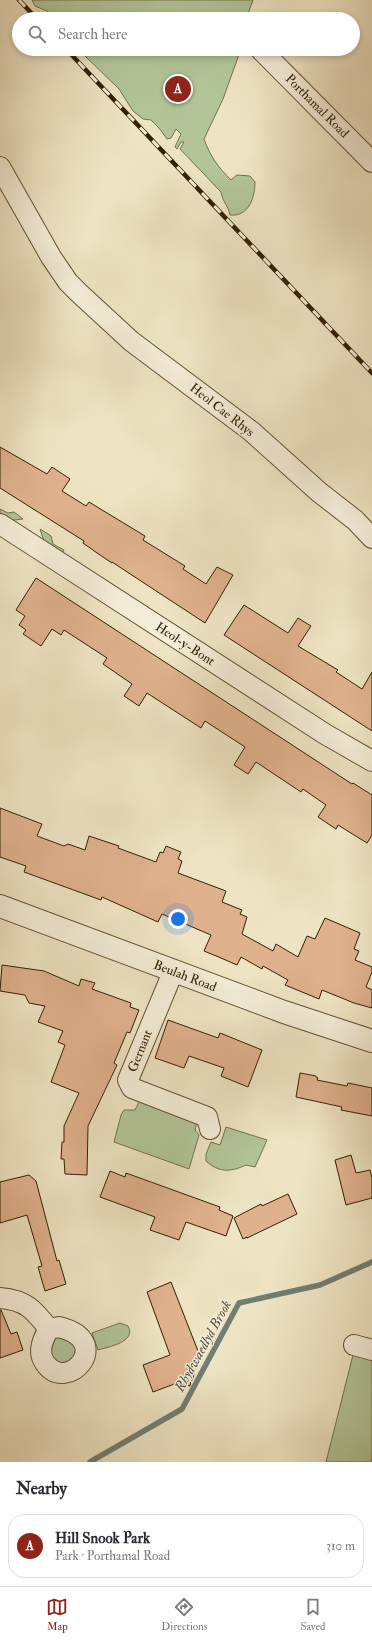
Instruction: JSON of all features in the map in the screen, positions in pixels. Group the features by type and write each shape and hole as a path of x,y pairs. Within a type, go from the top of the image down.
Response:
{"street":[{"name":"Porthamal Road","path":"267,56 372,162"},
{"name":"Heol Cae Rhys","path":"0,167 51,257 71,285 131,340 246,427 319,492 355,520 372,538"},
{"name":"Heol-y-Bont","path":"0,524 325,734 372,761"},
{"name":"Beulah Road","path":"0,906 173,972 325,1027 372,1041"},
{"name":"Gernant","path":"173,972 128,1080 132,1088 207,1117 210,1129"},
{"path":"0,1298 11,1299 23,1303 34,1310 49,1329"}],"green space":[{"path":"32,0 253,0 249,12 48,12 35,6"},
{"path":"85,56 238,56 223,99 204,139 215,161 231,180 237,175 250,176 255,182 254,194 250,205 242,213 230,215 221,192 180,149 184,142 181,142 177,149 175,147 181,134 176,129 171,138 167,139 151,120 143,119 133,111 119,89"},
{"path":"0,509 8,513 14,512 23,519 6,521 0,517"},
{"path":"40,529 51,536 53,544 64,550 61,556 46,547"},
{"path":"140,1100 197,1122 195,1130 199,1135 189,1169 114,1142 121,1115 124,1110 135,1110"},
{"path":"226,1127 267,1140 255,1167 246,1165 235,1169 225,1170 216,1168 206,1161 206,1154 211,1142 220,1145"},
{"path":"120,1323 128,1326 130,1332 129,1336 120,1343 98,1350 92,1333"},
{"path":"57,1337 74,1341 77,1355 66,1365 52,1361 49,1347 53,1339"},
{"path":"354,1351 372,1355 371,1462 326,1462"}],"building":[{"path":"0,447 47,474 52,467 70,479 62,491 86,506 89,502 145,536 143,540 185,566 183,569 206,584 217,567 233,575 205,623 97,553 83,543 84,541 0,488"},
{"path":"36,578 352,784 353,783 372,795 372,835 367,843 338,825 336,829 318,817 326,805 303,789 301,792 256,762 248,774 234,765 245,747 205,721 201,728 147,693 139,706 124,696 132,684 103,664 107,658 64,630 61,635 52,629 41,646 23,634 26,630 19,625 25,616 16,610"},
{"path":"244,605 288,633 298,618 311,626 298,646 338,670 336,672 362,689 372,672 372,731 224,635"},
{"path":"0,808 42,824 37,836 64,846 68,844 85,850 89,836 119,846 118,848 156,862 160,852 163,853 166,846 181,852 178,859 182,861 178,873 226,891 222,902 242,910 240,914 247,917 242,934 273,951 276,944 298,957 307,936 315,939 325,918 360,933 354,949 359,951 355,960 372,967 372,972 366,987 372,990 372,1008 354,1003 322,990 319,999 285,985 288,980 263,966 262,969 241,957 237,965 204,951 211,935 162,914 158,922 102,897 101,900 24,872 26,866 0,857"},
{"path":"2,965 44,971 79,986 81,979 95,983 92,989 131,1003 130,1007 139,1010 130,1033 127,1032 114,1063 117,1065 88,1126 87,1175 65,1174 64,1159 61,1159 62,1142 64,1142 64,1126 79,1093 51,1082 65,1045 58,1042 63,1031 38,1022 45,1006 29,1003 25,995 0,991"},
{"path":"168,1020 218,1038 220,1033 262,1050 248,1087 221,1076 224,1068 189,1056 184,1068 155,1058"},
{"path":"300,1073 316,1076 318,1078 317,1080 347,1086 348,1083 372,1088 372,1116 341,1110 342,1107 296,1097"},
{"path":"351,1155 356,1173 370,1170 372,1178 372,1198 346,1205 335,1160"},
{"path":"110,1171 125,1177 126,1173 220,1207 219,1210 233,1216 226,1236 186,1222 179,1240 150,1230 155,1217 100,1197"},
{"path":"29,1175 36,1181 57,1261 59,1260 66,1284 45,1291 38,1267 42,1266 27,1215 0,1223 0,1182"},
{"path":"288,1194 297,1214 243,1239 234,1218 261,1204 262,1206"},
{"path":"171,1282 198,1351 193,1379 191,1379 190,1386 177,1383 153,1392 143,1365 170,1355 147,1292"},
{"path":"0,1310 11,1334 17,1332 23,1350 0,1358"}],"waterway":[{"name":"Rhydwaedlyd Brook","path":"90,1462 182,1409 239,1303 320,1285 372,1262"}],"railway":[{"path":"19,0 30,12"},
{"path":"73,56 372,373"}],"place":[{"name":"Hill Snook Park","path":"178,89"}]}
